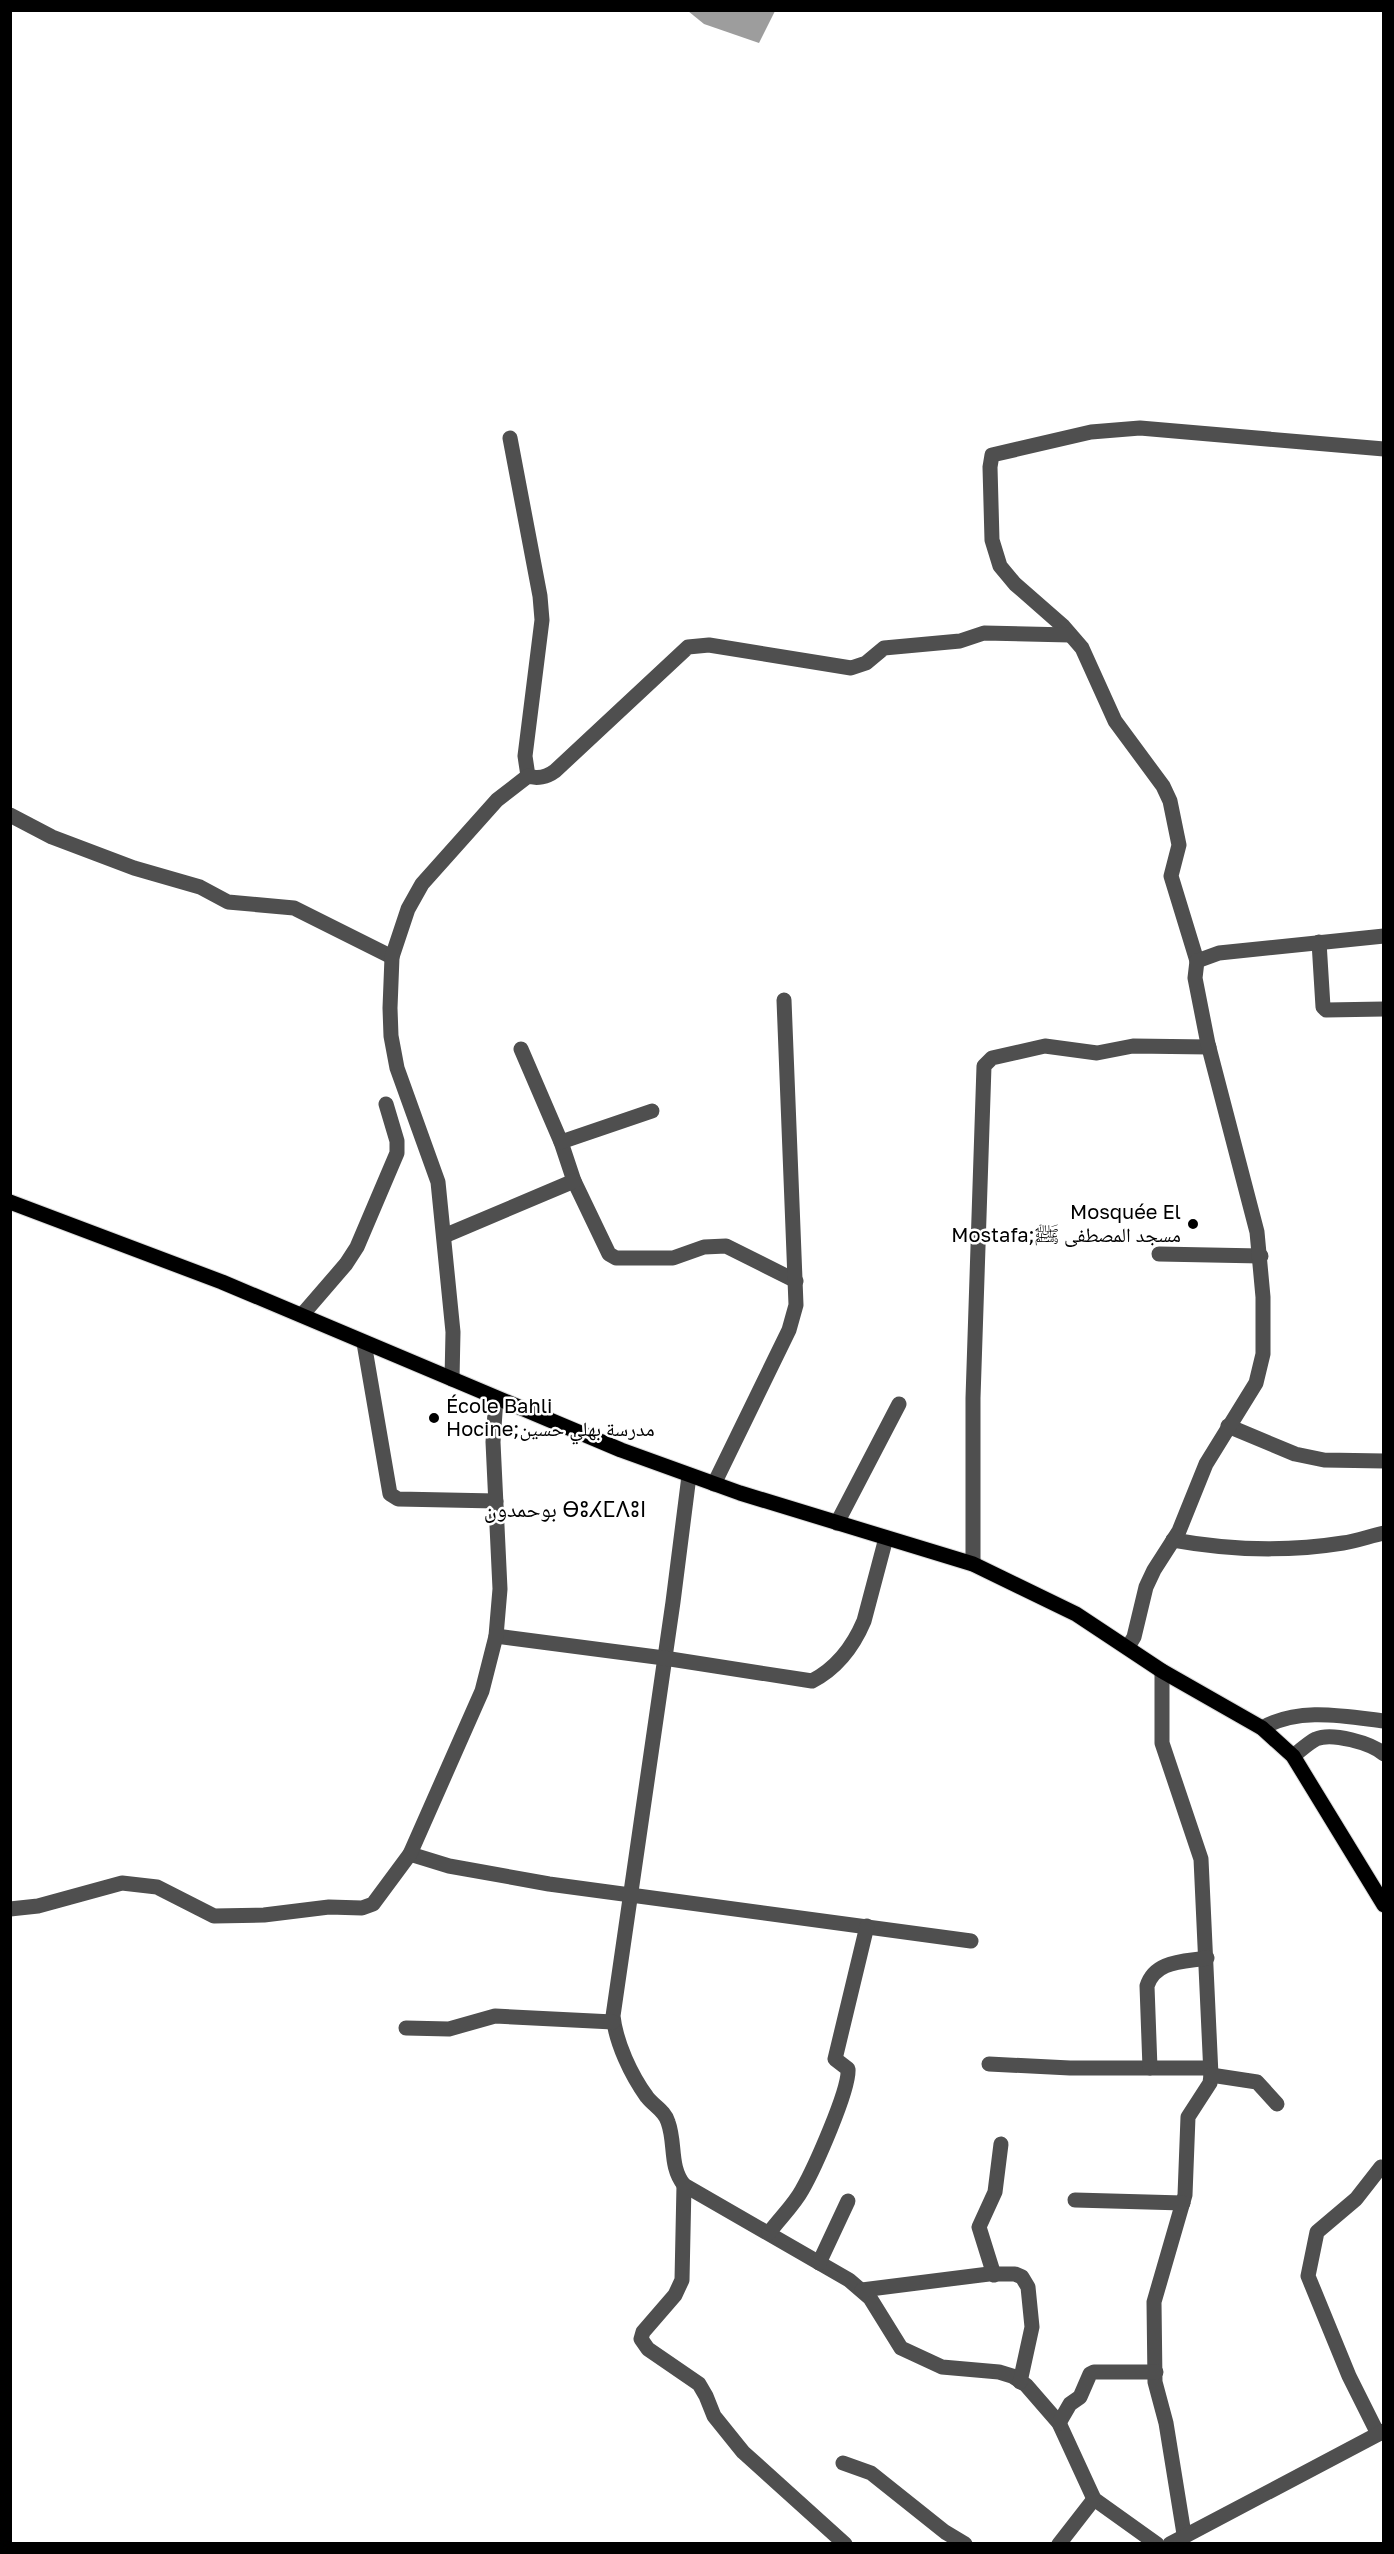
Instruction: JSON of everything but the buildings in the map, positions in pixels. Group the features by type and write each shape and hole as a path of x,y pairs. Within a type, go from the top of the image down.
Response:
{"main road":[{"path":"10,1202 211,1278 689,1476 973,1564 1076,1614 1162,1671 1262,1728 1293,1756 1383,1905"}],"street":[{"path":"1128,1647 1134,1637 1146,1587 1188,1513 1206,1464 1246,1401 1260,1369 1264,1341 1261,1256 1249,1194 1209,1047 1195,978 1197,961 1171,876 1179,845 1170,801 1163,786 1115,721 1082,648 1063,626 1015,584 1000,566 992,540 990,467 992,455 1091,432 1140,428 1383,449"},
{"path":"510,438 540,596 542,620 525,756 528,776"},
{"path":"528,776 534,778 548,776 555,771 688,647 709,645 851,668 866,663 884,648 960,641 984,633 1070,635"},
{"path":"452,1379 453,1332 438,1182 397,1068 391,1036 392,957 408,909 422,884 497,800 528,776"},
{"path":"10,814 52,837 134,868 200,887 228,902 294,908 392,957"},
{"path":"1197,961 1219,952 1383,936"},
{"path":"1319,942 1323,1007 1326,1010 1383,1009"},
{"path":"714,1484 789,1330 796,1305 784,1000"},
{"path":"973,1564 973,1398 984,1066 992,1058 1045,1046 1097,1053 1133,1046 1209,1047"},
{"path":"521,1049 561,1142 574,1181 612,1256 673,1258 704,1247 726,1246 796,1281"},
{"path":"302,1315 346,1264 357,1247 397,1153 397,1142 386,1104"},
{"path":"561,1142 652,1111"},
{"path":"444,1236 574,1181"},
{"path":"1159,1254 1261,1256"},
{"path":"364,1343 390,1494 398,1499 496,1501"},
{"path":"10,1908 38,1906 122,1882 157,1887 214,1916 264,1915 329,1907 363,1908 373,1904 410,1854 482,1691 496,1636 500,1589 493,1442 496,1398"},
{"path":"837,1523 899,1404"},
{"path":"1228,1426 1295,1454 1324,1460 1383,1461"},
{"path":"689,1476 674,1602 664,1658 613,2022 618,2040 648,2098 668,2119 672,2134 674,2167 684,2185 682,2280 675,2295 643,2332 641,2339 648,2349 699,2384 714,2416 743,2452 845,2544"},
{"path":"1173,1540 1215,1547 1276,1548 1345,1543 1383,1533"},
{"path":"496,1636 664,1658 807,1682 824,1675 848,1651 858,1634 886,1538"},
{"path":"1162,1671 1162,1743 1202,1859 1211,2071 1210,2083 1188,2117 1183,2203 1154,2302 1157,2395 1166,2422 1184,2534"},
{"path":"1262,1728 1276,1720 1301,1715 1319,1714 1383,1721"},
{"path":"1293,1756 1316,1739 1328,1737 1364,1744 1376,1748 1383,1754"},
{"path":"410,1854 449,1866 494,1875 630,1897 971,1941"},
{"path":"769,2233 802,2192 838,2108 849,2076 848,2069 836,2059 867,1926"},
{"path":"1150,2068 1147,1986 1149,1979 1164,1965 1206,1958"},
{"path":"406,2028 449,2029 495,2016 613,2022"},
{"path":"989,2064 1211,2071 1257,2082 1277,2104"},
{"path":"994,2275 979,2227 995,2192 1001,2144"},
{"path":"1170,2544 1184,2534 1381,2433 1349,2376 1308,2276 1317,2232 1356,2199 1381,2168"},
{"path":"684,2185 849,2280 870,2298 901,2348 942,2367 999,2372 1020,2382 1034,2393 1059,2423 1094,2499 1157,2544"},
{"path":"1075,2200 1183,2203"},
{"path":"819,2263 848,2201"},
{"path":"862,2290 994,2275 1015,2274 1022,2277 1028,2287 1031,2336 1020,2382"},
{"path":"1059,2423 1070,2403 1080,2397 1090,2374 1094,2372 1156,2372"},
{"path":"843,2463 871,2473 945,2532 965,2544"},
{"path":"1059,2544 1094,2499"}],"shaded area":[{"path":"688,11 775,11 759,43 704,24"}],"place":[{"name":"Mosquée El Mostafa;مسجد المصطفى ﷺ","path":"1193,1224"},
{"name":"École Bahli Hocine;مدرسة بهلي حسين","path":"434,1418"}],"district":[{"name":"بوحمدون ⴱⵓⵃⵎⴷⵓⵏ","path":"565,1509"}]}
